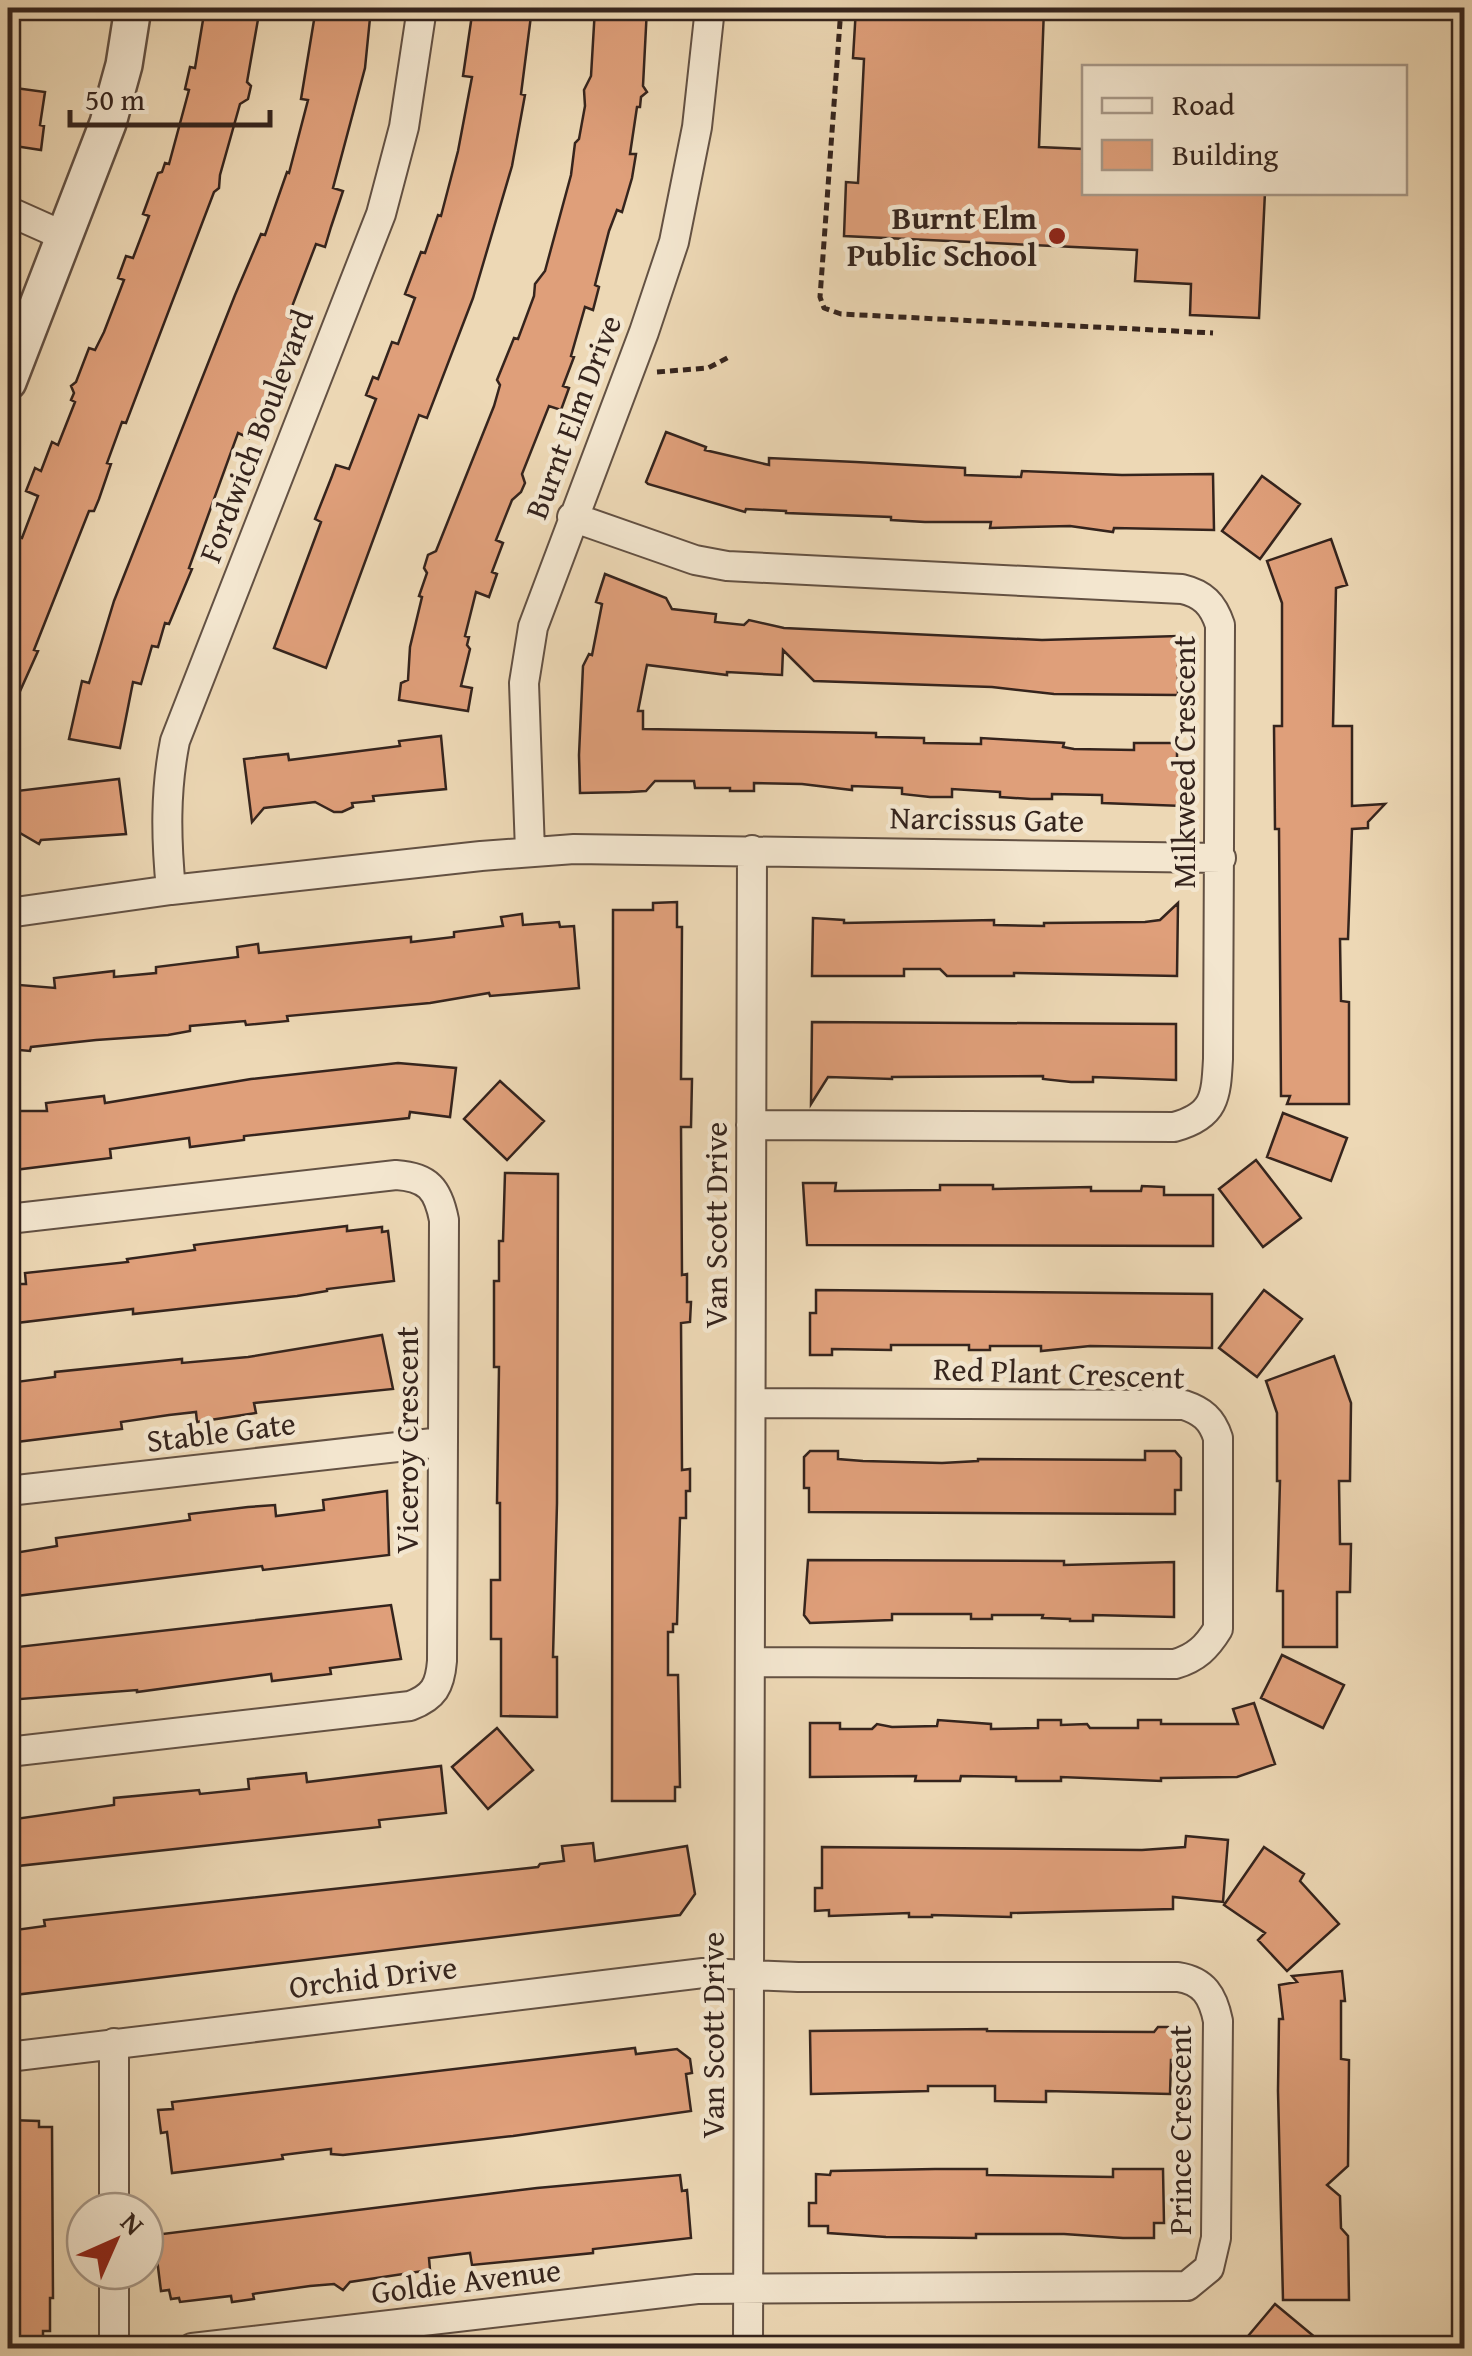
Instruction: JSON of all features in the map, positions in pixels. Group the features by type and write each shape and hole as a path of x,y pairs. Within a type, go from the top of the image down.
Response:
{"street":[{"path":"8,382 108,123 124,64 133,8"},
{"name":"Fordwich Boulevard","path":"171,890 166,840 168,780 175,740 381,214 404,127 422,8"},
{"name":"Burnt Elm Drive","path":"530,852 523,706 526,658 541,600 674,242 697,127 710,8"},
{"path":"8,211 64,236"},
{"name":"Milkweed Crescent","path":"572,517 694,560 727,566 1182,589 1199,593 1214,609 1220,625 1217,1081 1208,1109 1188,1123 1174,1127 751,1125"},
{"path":"8,913 171,890 530,852 752,850"},
{"name":"Narcissus Gate","path":"752,850 1220,858"},
{"name":"Van Scott Drive","path":"748,2348 752,850"},
{"name":"Viceroy Crescent","path":"8,1219 396,1175 416,1176 434,1188 444,1220 442,1661 440,1682 431,1696 410,1706 8,1752"},
{"name":"Red Plant Crescent","path":"750,1404 1184,1405 1206,1416 1214,1428 1218,1458 1218,1629 1207,1646 1186,1661 1148,1664 750,1662"},
{"name":"Stable Gate","path":"8,1491 442,1442"},
{"name":"Orchid Drive","path":"8,2057 703,1973 747,1974"},
{"name":"Prince Crescent","path":"747,1974 1178,1977 1194,1980 1206,1990 1218,2021 1216,2238 1214,2260 1196,2281 1187,2286 1166,2287 748,2287"},
{"path":"114,2043 114,2191"},
{"name":"Goldie Avenue","path":"192,2348 748,2287"},
{"path":"114,2291 114,2348"}],"path":[{"path":"841,8 820,296 824,308 842,314 1213,332"},
{"path":"654,372 708,368 731,356"}],"building":[{"path":"205,8 260,8 247,82 251,86 248,99 240,104 219,188 214,192 126,423 122,422 99,499 94,511 89,511 34,650 38,651 8,718 8,575 13,563 8,547 18,537 22,538 38,496 26,491 35,468 41,471 52,442 58,445 75,402 71,400 71,386 89,348 95,350 104,332 124,280 118,278 126,256 133,258 149,216 143,214 158,173 165,163 169,164 189,90 185,89 190,67 195,68"},
{"path":"316,8 367,8 366,18 370,18 365,68 333,188 343,191 325,247 316,244 288,317 295,320 249,438 238,433 169,624 165,623 158,647 152,646 141,684 133,682 120,748 69,739 82,681 89,683 114,601 235,295 261,234 265,235 289,173 308,100 301,99"},
{"path":"473,8 532,8 521,94 525,95 512,166 473,298 427,418 419,415 326,668 274,648 321,522 315,519 336,465 349,469 376,399 366,395 373,377 378,379 392,342 398,344 415,298 405,294 438,215 441,216 472,77 463,76"},
{"path":"595,8 647,8 643,86 647,92 637,107 630,154 636,154 632,178 622,212 617,210 609,231 595,285 599,287 593,310 585,307 563,386 569,388 561,410 549,406 522,474 525,483 512,500 496,540 503,543 492,572 497,574 489,597 476,592 465,636 469,637 470,649 461,686 472,688 468,711 399,700 401,683 408,680 410,647 428,555 436,551 494,406 500,385 497,380 514,338 518,339 535,284 545,271 579,139 584,90 591,76"},
{"path":"856,8 1044,8 1039,147 1082,149 1082,195 1265,195 1259,318 1190,315 1191,284 1135,281 1137,250 844,236 846,182 858,183 864,59 853,58"},
{"path":"8,87 45,92 41,150 8,145"},
{"path":"666,432 706,447 705,450 769,465 769,458 965,468 965,475 1021,477 1022,471 1213,474 1214,530 990,528 991,522 925,522 746,509 745,512 646,482"},
{"path":"1262,476 1300,504 1260,559 1222,531"},
{"path":"1331,539 1347,585 1336,588 1333,726 1352,726 1352,806 1385,804 1368,822 1368,828 1352,829 1348,939 1340,939 1341,1001 1349,1002 1349,1104 1287,1104 1290,1096 1281,1096 1279,829 1275,829 1274,726 1282,726 1282,603 1267,561"},
{"path":"605,574 666,598 672,609 716,614 715,622 744,625 749,620 784,628 1042,640 1178,636 1178,695 1054,694 992,687 814,681 783,650 782,675 727,675 647,665 638,711 643,711 643,729 876,733 876,737 924,738 924,743 981,744 981,738 1064,743 1063,747 1074,749 1134,750 1134,743 1177,743 1183,806 1102,803 1102,795 1052,794 1052,799 1031,799 1000,797 1000,792 952,789 952,797 930,797 902,794 902,788 852,786 852,790 802,784 754,783 754,791 730,791 695,788 694,781 655,781 646,791 580,793 583,666 592,655 602,604 596,602"},
{"path":"441,736 446,789 373,796 374,801 352,803 353,807 342,812 315,802 264,808 252,822 244,759 288,754 289,760 400,746 399,741"},
{"path":"119,779 126,834 41,840 39,844 8,826 8,792"},
{"path":"677,902 677,927 682,927 681,1079 692,1079 691,1127 681,1127 682,1275 687,1274 687,1302 691,1302 690,1322 681,1323 682,1470 690,1469 690,1491 686,1491 686,1518 680,1518 677,1624 673,1624 673,1632 668,1632 668,1675 678,1675 680,1787 675,1787 675,1801 612,1801 613,910 653,910 653,903"},
{"path":"1178,903 1177,976 947,976 940,969 904,969 904,976 812,976 813,918 844,923 994,920 994,925 1044,926 1145,922 1160,920"},
{"path":"522,914 523,925 559,922 560,927 574,926 579,988 490,996 489,993 430,1003 287,1016 288,1021 190,1026 190,1031 168,1035 31,1047 30,1051 8,1049 8,984 55,988 54,978 114,971 114,977 156,973 156,967 238,957 237,947 258,944 259,953 411,937 411,942 454,937 454,932 503,926 501,917"},
{"path":"812,1022 1176,1024 1176,1080 828,1077 811,1104"},
{"path":"398,1063 456,1068 450,1117 410,1112 409,1118 244,1136 244,1140 190,1147 189,1138 110,1149 111,1158 14,1170 14,1151 8,1151 8,1111 47,1111 46,1103 104,1096 105,1103 251,1079"},
{"path":"500,1081 544,1121 507,1160 464,1119"},
{"path":"1283,1113 1347,1138 1331,1181 1267,1157"},
{"path":"1256,1160 1301,1218 1263,1247 1219,1189"},
{"path":"505,1173 558,1174 553,1657 557,1657 557,1717 501,1716 501,1639 491,1639 491,1580 500,1580 499,1367 494,1367 494,1281 499,1281"},
{"path":"803,1183 836,1183 835,1191 940,1190 940,1185 993,1185 993,1189 1091,1187 1091,1191 1164,1187 1164,1195 1213,1195 1213,1246 807,1245"},
{"path":"347,1226 347,1231 382,1227 382,1232 388,1231 394,1281 297,1296 8,1324 8,1284 26,1284 25,1273 128,1262 127,1259 195,1250 194,1245"},
{"path":"816,1290 1212,1294 1212,1348 1090,1346 1041,1351 1041,1346 969,1350 969,1345 891,1345 891,1350 832,1349 832,1355 810,1355 810,1313 816,1313"},
{"path":"1264,1290 1302,1319 1257,1377 1219,1348"},
{"path":"382,1335 393,1389 254,1403 256,1413 197,1422 196,1412 121,1422 122,1429 8,1443 8,1383 55,1377 55,1372 182,1359 182,1363 248,1357"},
{"path":"1334,1356 1351,1403 1350,1481 1339,1481 1340,1544 1351,1544 1350,1592 1337,1592 1337,1647 1283,1647 1283,1591 1277,1591 1277,1413 1266,1381"},
{"path":"810,1451 838,1451 838,1459 942,1463 978,1459 1145,1460 1145,1451 1175,1451 1181,1458 1181,1490 1175,1490 1175,1514 809,1512 804,1457"},
{"path":"387,1491 389,1555 8,1597 8,1554 57,1546 56,1538 190,1520 189,1514 248,1507 275,1505 276,1516 324,1510 323,1500"},
{"path":"808,1560 1064,1561 1064,1565 1174,1562 1174,1617 1093,1615 1093,1621 1070,1621 1042,1618 1043,1615 971,1619 971,1614 892,1614 892,1620 810,1623 804,1615"},
{"path":"391,1605 401,1659 330,1668 331,1674 272,1681 271,1674 137,1692 8,1700 8,1648"},
{"path":"1282,1655 1344,1685 1323,1728 1261,1698"},
{"path":"1254,1703 1275,1764 1237,1777 1161,1781 1061,1777 1061,1781 1016,1781 1016,1777 961,1776 960,1781 915,1781 916,1776 810,1777 810,1723 840,1723 840,1729 872,1729 877,1724 937,1726 938,1720 991,1724 991,1729 1038,1728 1038,1720 1061,1720 1061,1725 1087,1724 1090,1728 1138,1728 1138,1720 1161,1720 1161,1724 1238,1724 1233,1709"},
{"path":"497,1728 533,1770 488,1809 452,1767"},
{"path":"441,1766 446,1813 379,1820 380,1827 8,1867 8,1820 114,1805 114,1798 249,1789 248,1779 306,1773 307,1782"},
{"path":"1186,1836 1228,1840 1223,1902 1173,1897 1173,1909 1011,1913 1011,1917 909,1917 909,1913 829,1916 829,1910 815,1911 815,1888 822,1888 822,1847 1142,1850 1185,1847"},
{"path":"593,1843 595,1861 687,1846 695,1894 680,1915 14,1995 8,1931 45,1926 44,1920 538,1867 564,1861 562,1846"},
{"path":"1264,1847 1304,1874 1300,1881 1339,1924 1287,1971 1258,1940 1265,1933 1224,1905"},
{"path":"1342,1971 1345,2001 1341,2001 1341,2059 1349,2060 1348,2166 1327,2185 1340,2196 1341,2228 1348,2236 1349,2300 1283,2300 1278,2091 1279,2019 1283,2019 1279,1985 1297,1982 1292,1976"},
{"path":"1158,2027 1168,2027 1177,2036 1177,2060 1171,2060 1170,2094 1046,2091 1046,2102 995,2101 995,2086 928,2086 928,2091 811,2094 810,2031 1154,2032"},
{"path":"635,2048 636,2054 677,2049 690,2059 692,2073 686,2074 691,2111 343,2155 331,2154 331,2149 172,2173 167,2132 161,2133 158,2110 173,2109 172,2102"},
{"path":"8,2120 39,2121 39,2127 52,2127 53,2298 50,2331 43,2331 43,2347 8,2347"},
{"path":"987,2169 987,2175 1113,2177 1113,2169 1163,2169 1164,2223 1154,2223 1154,2238 1064,2234 886,2237 828,2233 828,2226 809,2226 809,2203 816,2203 816,2174"},
{"path":"680,2175 682,2191 687,2190 691,2238 472,2265 470,2253 429,2258 430,2270 350,2282 343,2290 334,2284 310,2286 253,2294 254,2299 232,2302 231,2296 180,2302 179,2298 171,2299 169,2290 165,2290 165,2234 537,2188"},
{"path":"1275,2304 1328,2348 1238,2348"}],"place":[{"name":"Burnt Elm Public School","path":"1057,236"}]}
